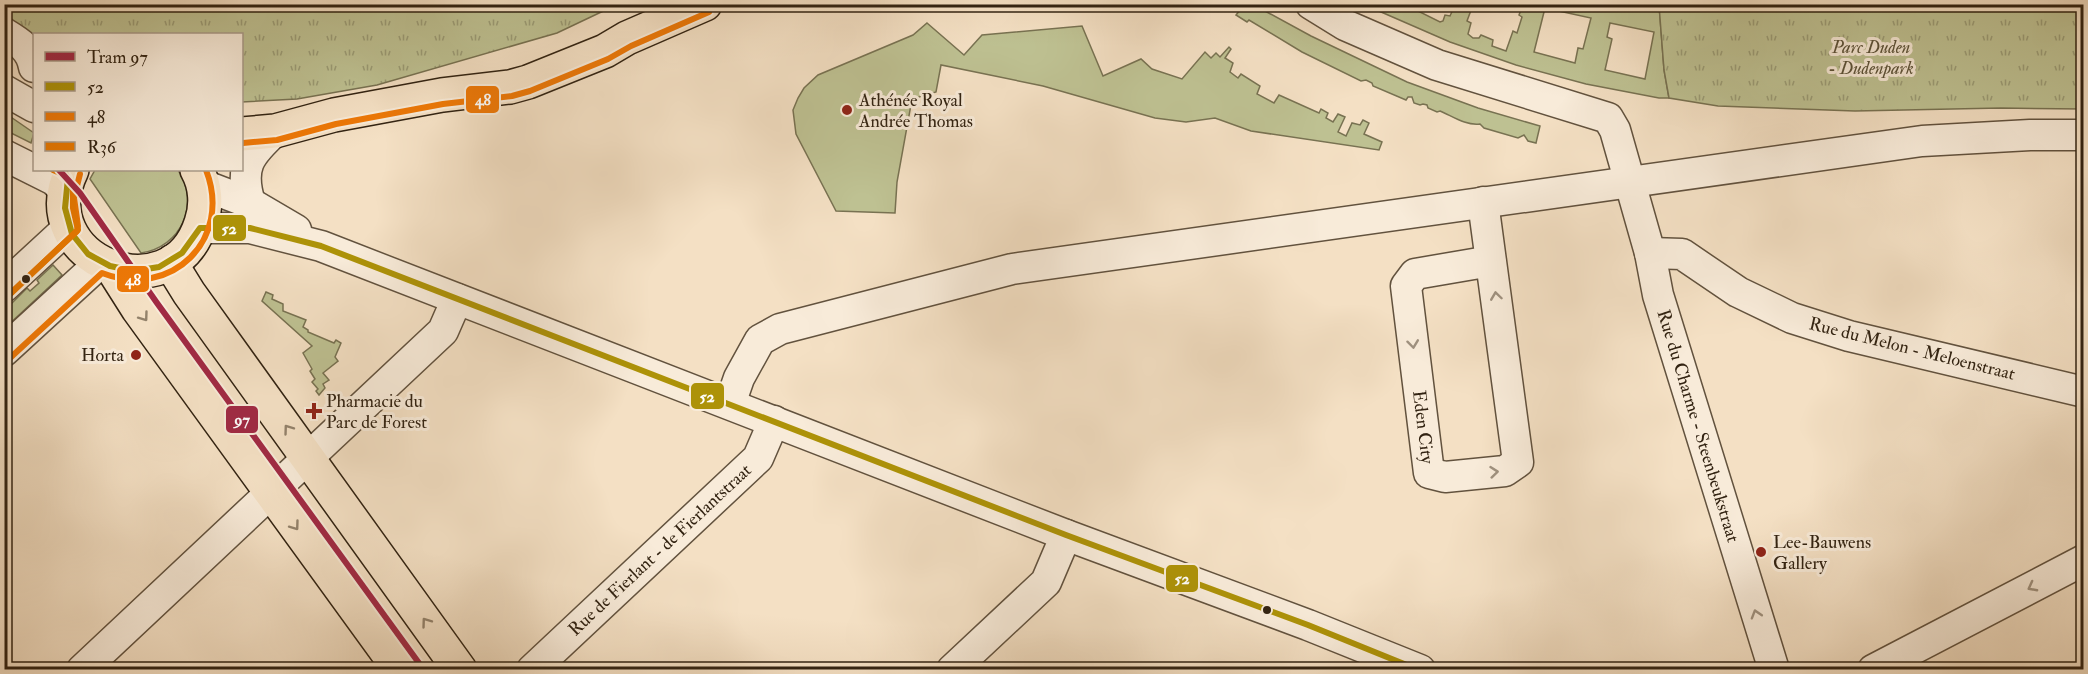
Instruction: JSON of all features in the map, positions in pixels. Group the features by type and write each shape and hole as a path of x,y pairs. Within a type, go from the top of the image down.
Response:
{"main road":[{"path":"243,134 275,131 316,119 442,95 510,87 528,82 605,51 627,38 705,4"},
{"path":"243,112 270,110 316,119"},
{"path":"106,266 127,272 146,271 173,261 189,246 200,228 204,211 200,177"},
{"path":"68,180 64,209 69,227 85,251 106,266 400,669"},
{"path":"173,261 176,272 189,293 460,669"}],"street":[{"name":"Rue du Charme - Steenbeukstraat","path":"1311,4 1345,25 1437,65 1608,118 1615,130 1650,253 1658,295 1774,669"},
{"path":"4,33 24,46 33,58"},
{"path":"20,98 33,70"},
{"path":"249,203 244,187 244,174 248,162 251,154 275,131"},
{"path":"730,404 739,378 760,340 780,329 1012,269 1923,141 2030,135 2084,135"},
{"path":"4,155 33,170"},
{"path":"36,171 54,180 68,180"},
{"path":"200,177 321,246"},
{"name":"Eden City","path":"1483,202 1491,261 1518,462 1504,471 1445,477 1429,473 1406,286 1415,274 1491,261"},
{"path":"4,287 69,227"},
{"path":"200,228 250,228 321,246 1066,535 1366,659 1420,669"},
{"name":"Rue du Melon - Meloenstraat","path":"1650,253 1682,254 1738,292 1792,318 1850,336 2084,392"},
{"path":"4,351 106,266"},
{"path":"82,669 443,331 457,299"},
{"name":"Rue de Fierlant - de Fierlantstraat","path":"532,669 758,458 774,421"},
{"path":"952,669 1046,582 1066,535"},
{"path":"1873,669 2084,560"}],"green space":[{"path":"4,5 616,5 557,33 377,85 297,99 243,102 243,33 33,33 33,36 5,18"},
{"path":"1234,5 1254,5 1311,36 1407,82 1478,108 1540,126 1536,143 1528,141 1524,135 1518,138 1484,128 1480,124 1464,122 1428,108 1427,105 1414,103 1412,97 1406,100 1373,86 1366,80 1361,81 1302,52 1249,20 1247,22 1236,15 1240,10"},
{"path":"1365,5 1406,5 1440,22 1443,21 1445,15 1450,16 1455,5 1473,5 1467,21 1471,23 1468,34 1473,38 1479,38 1481,35 1493,40 1492,46 1506,51 1513,31 1517,33 1522,17 1519,15 1523,5 1659,5 1664,70 1669,98 1586,84 1516,65 1450,42","holes":["1545,8 1591,18 1583,49 1578,48 1575,63 1534,52","1610,23 1654,32 1645,79 1605,70 1612,39 1607,37"]},
{"name":"Parc Duden - Dudenpark","path":"1659,5 2083,5 2083,109 1855,111 1718,106 1669,98 1664,70"},
{"path":"927,23 964,55 982,35 1082,26 1103,76 1141,59 1152,69 1182,79 1205,52 1211,58 1216,53 1220,57 1229,47 1231,49 1225,58 1233,63 1230,72 1238,78 1241,74 1260,86 1257,94 1274,103 1279,95 1319,113 1321,109 1328,113 1326,118 1333,122 1338,114 1345,117 1338,132 1346,136 1352,123 1360,125 1363,120 1369,123 1364,134 1382,142 1379,150 1251,131 1215,118 1186,122 1155,118 1043,86 941,65 936,92 912,99 897,182 895,213 836,211 796,134 793,110 798,98 804,88 818,75 913,35"},
{"path":"5,113 33,132 31,143 5,130 10,123 5,118"},
{"path":"94,171 179,171 188,196 183,222 167,242 141,253 90,179"},
{"path":"53,265 62,275 5,328 5,310 27,288 30,291 39,283 37,280"},
{"path":"266,292 273,295 272,299 283,304 283,311 306,320 303,327 308,332 334,343 336,340 341,343 335,357 338,361 323,373 329,380 323,384 325,388 319,395 316,391 318,389 312,382 315,379 310,371 312,369 303,353 312,346 262,301"}],"tram line":[{"name":"97","path":"60,171 80,193 157,303 424,670"}],"transit line":[{"name":"48","path":"243,143 277,140 336,124 443,104 512,96 530,91 608,59 631,46 709,12"},
{"name":"R36","path":"10,294 78,230 73,208 73,187 55,171"},
{"name":"52","path":"64,171 68,178 65,208 72,234 88,254 110,266 134,271 159,267 182,253 200,228 250,228 321,246 1066,535 1308,625 1419,670"},
{"name":"48","path":"10,358 102,273 128,279 152,278 173,270 190,258 203,240 211,219 212,195 206,171"},
{"name":"48","path":"10,294 77,231 74,198 80,174"}],"place":[{"name":"Athénée Royal Andrée Thomas","path":"847,110"},
{"name":"Horta","path":"136,355"},
{"name":"Pharmacie du Parc de Forest","path":"314,411"},
{"name":"Lee-Bauwens Gallery","path":"1761,552"}]}
